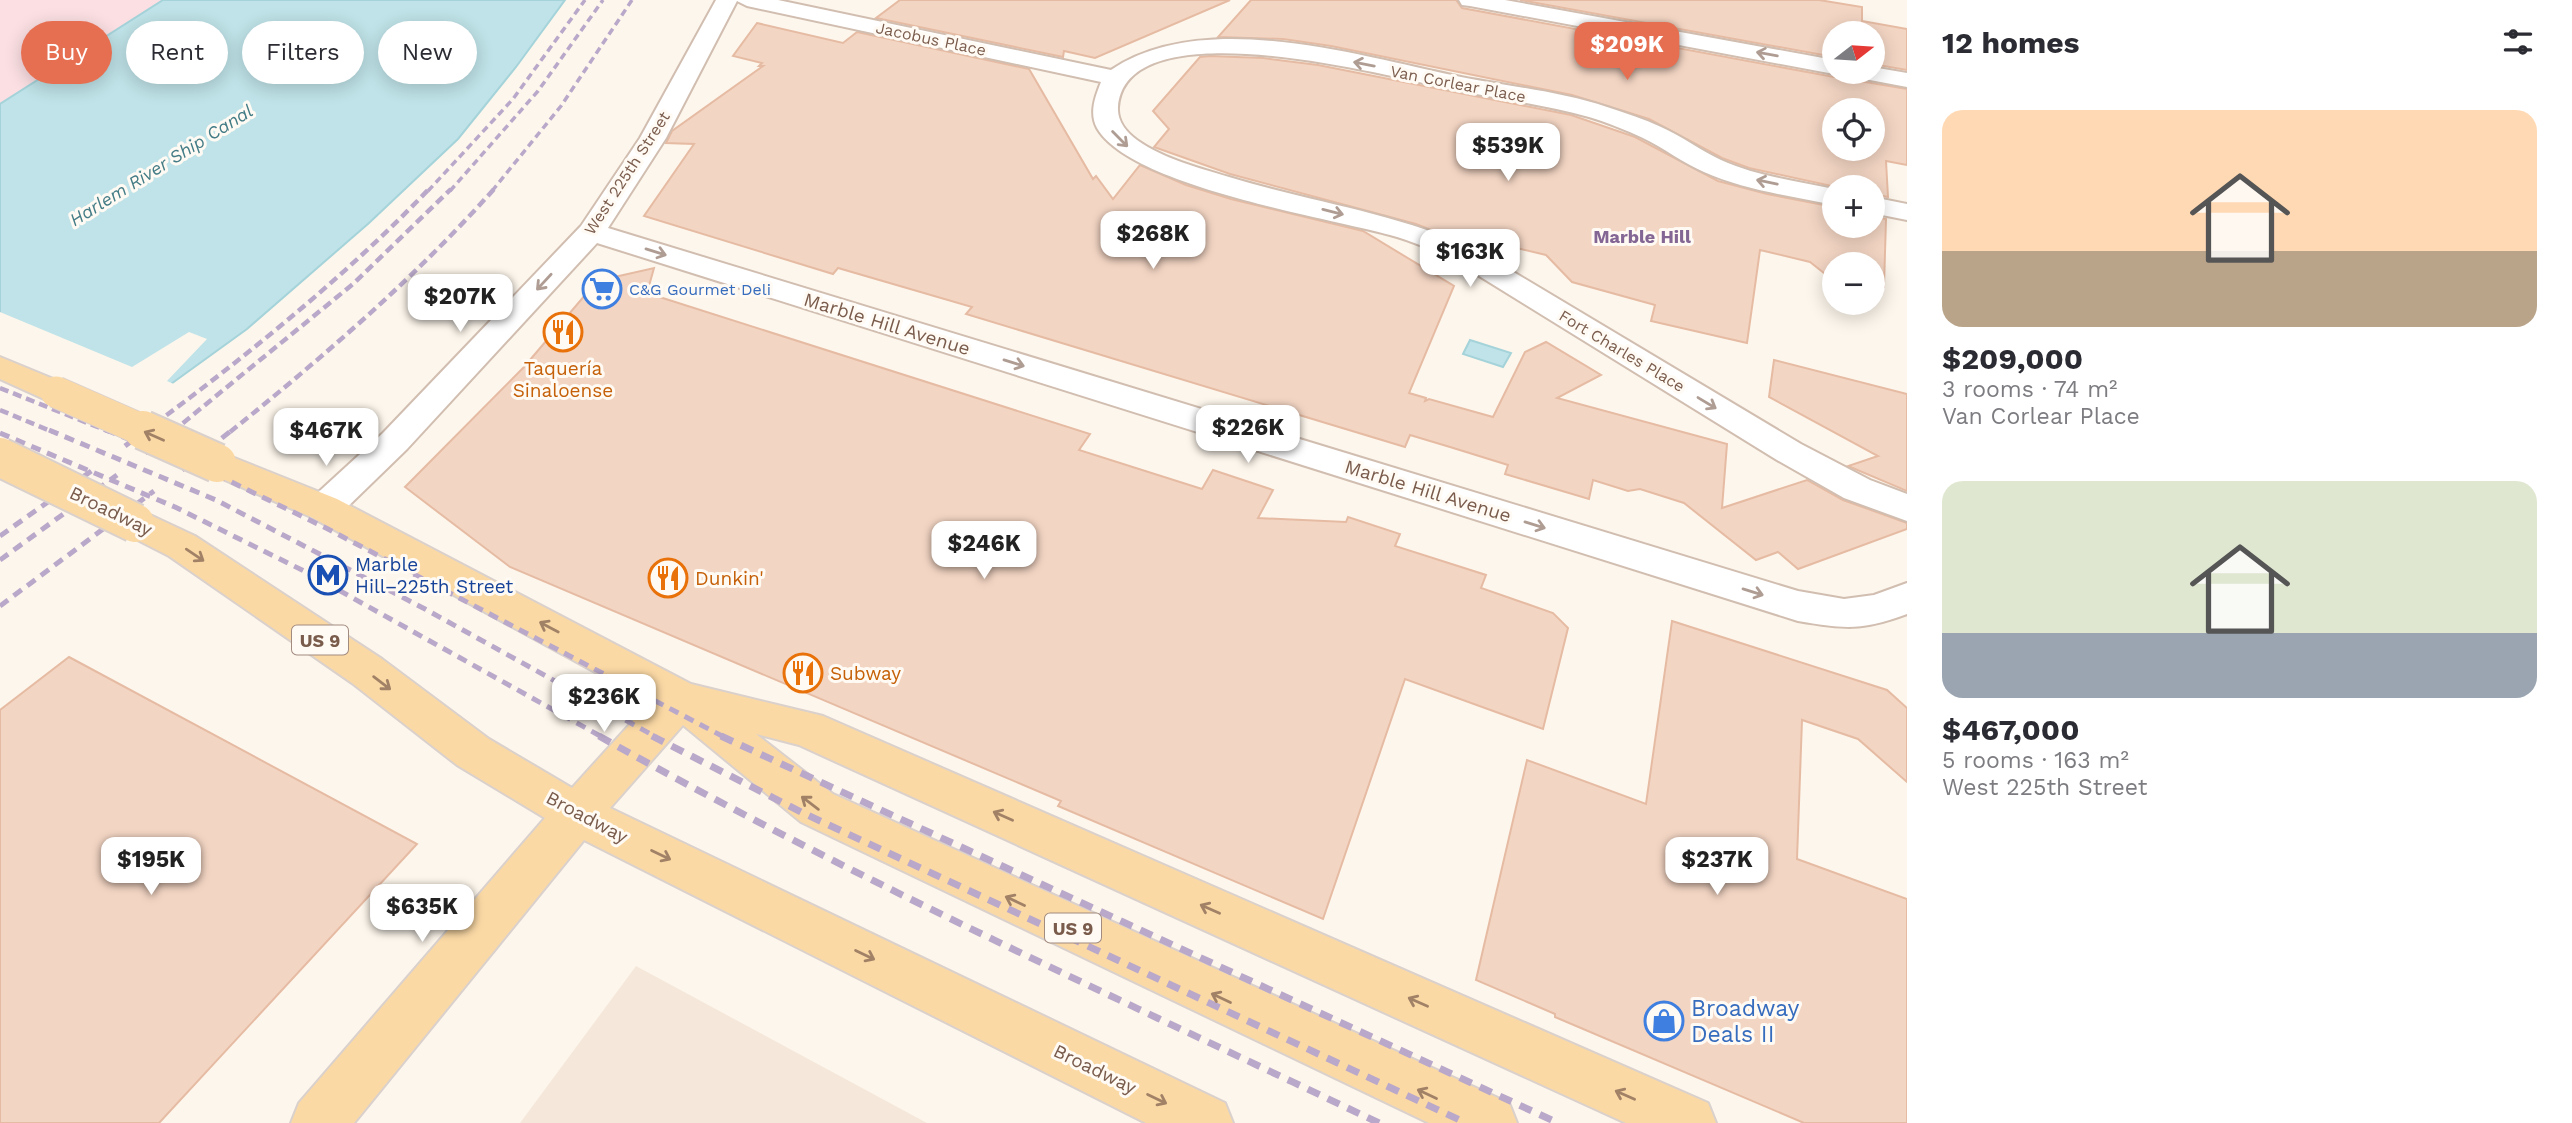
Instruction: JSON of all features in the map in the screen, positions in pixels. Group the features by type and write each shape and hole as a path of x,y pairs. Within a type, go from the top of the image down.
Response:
{"main road":[{"name":"US 9","path":"0,367 324,508 680,698 817,808 1489,1123"},
{"name":"Broadway","path":"0,457 193,554 367,671 473,752 577,814 1205,1123"},
{"path":"319,1123 577,814 680,698 808,729 1688,1123"}],"street":[{"name":"West 225th Street","path":"324,508 395,441 591,232 653,138 727,0"},
{"name":"Jacobus Place","path":"747,0 1115,78"},
{"path":"1471,0 1822,64"},
{"name":"Van Corlear Place","path":"1115,78 1142,61 1197,49 1265,47 1303,52 1595,111 1652,132 1712,166 1738,176 1822,194"},
{"path":"1885,76 1907,80"},
{"name":"Fort Charles Place","path":"1115,78 1103,106 1110,129 1129,148 1161,165 1198,178 1401,229 1438,242 1465,255 1789,453 1857,489 1907,508"},
{"path":"1885,208 1907,212"},
{"name":"Marble Hill Avenue","path":"591,232 1798,606 1844,614 1877,608 1907,598"}],"shaded area":[{"path":"0,0 163,0 126,21 112,33 112,21 21,21 21,84 31,84 0,104"},
{"path":"636,966 927,1123 520,1123"}],"water":[{"name":"Harlem River Ship Canal","path":"163,0 565,0 458,139 369,223 247,329 0,504 0,104 31,84 112,84 112,33 126,24 126,84 228,84 228,21 130,21"},
{"path":"1470,340 1511,353 1503,367 1463,354"}],"pier":[{"path":"0,312 132,367 189,332 207,339 167,381 176,385 0,507"}],"building":[{"path":"900,0 1230,0 1095,58 1064,51 1063,57 876,18"},
{"path":"1251,0 1456,0 1462,8 1822,75 1822,84 1878,84 1907,89 1907,165 1886,161 1888,197 1885,196 1885,175 1822,175 1822,184 1749,168 1722,158 1649,119 1572,95 1331,46 1283,39 1218,37"},
{"path":"1520,0 1819,0 1862,7 1862,21 1822,21 1822,55"},
{"path":"757,23 843,43 857,32 1029,69 1093,179 1096,176 1113,199 1140,165 1186,185 1231,199 1363,231 1454,286 1409,393 1426,398 1425,401 1429,399 1493,417 1525,352 1546,342 1601,375 1557,398 1727,444 1722,508 1807,480 1843,500 1907,523 1907,529 1798,569 1778,552 1756,560 1684,503 1640,489 1628,491 1593,480 1589,499 1505,474 1508,465 1410,435 1405,447 966,314 972,307 838,268 833,274 644,216 694,144 666,143 672,131 763,66 759,66 762,63 733,56"},
{"path":"1885,25 1907,29 1907,70 1885,66"},
{"path":"1200,57 1263,58 1318,65 1571,115 1635,137 1718,181 1822,205 1822,238 1885,238 1886,219 1885,253 1822,252 1822,271 1810,262 1760,250 1747,343 1651,321 1655,305 1572,282 1546,255 1488,241 1484,251 1416,224 1230,174 1154,147 1169,129 1153,111"},
{"path":"654,268 647,293 1090,434 1079,450 1202,489 1213,470 1273,490 1258,518 1346,522 1348,517 1400,534 1395,546 1486,575 1481,588 1553,613 1568,628 1543,729 1405,679 1323,919 1058,806 1061,801 510,567 405,487 524,367 597,281"},
{"path":"1774,360 1907,394 1907,491 1848,466 1878,456 1769,397"},
{"path":"1672,621 1887,690 1907,708 1907,782 1858,739 1802,720 1797,859 1907,899 1907,1123 1804,1123 1555,1017 1555,1014 1476,980 1527,760 1646,804"},
{"path":"69,657 417,844 159,1123 0,1123 0,710"}],"railway":[{"path":"428,191 513,99 585,0"},
{"path":"450,191 538,91 603,0"},
{"path":"492,191 561,106 632,0"},
{"path":"144,432 292,316 362,255 429,189"},
{"path":"172,432 353,284 451,189"},
{"path":"230,432 400,286 494,189"},
{"path":"0,388 110,432"},
{"path":"0,410 53,432"},
{"path":"49,430 216,500 425,609 656,737"},
{"path":"106,430 132,441"},
{"path":"132,441 146,430"},
{"path":"151,448 174,430"},
{"path":"190,464 232,430"},
{"path":"0,433 91,471"},
{"path":"125,446 132,441"},
{"path":"132,441 151,448"},
{"path":"145,453 151,448"},
{"path":"151,448 190,464"},
{"path":"182,470 190,464"},
{"path":"190,464 326,528 724,737"},
{"path":"91,471 97,467"},
{"path":"0,536 91,471"},
{"path":"91,471 110,480"},
{"path":"110,480 117,475"},
{"path":"0,560 110,480"},
{"path":"110,480 148,496"},
{"path":"148,496 154,491"},
{"path":"0,606 148,496"},
{"path":"148,496 308,573 602,737"},
{"path":"599,736 888,888 1379,1123"},
{"path":"652,736 801,812 1466,1123"},
{"path":"721,736 1558,1123"}],"place":[{"name":"C&G Gourmet Deli","path":"602,289"},
{"name":"Taquería Sinaloense","path":"563,332"},
{"name":"Marble Hill–225th Street","path":"328,575"},
{"name":"Dunkin'","path":"668,578"},
{"name":"Subway","path":"803,673"},
{"name":"Broadway Deals II","path":"1664,1021"}],"district":[{"name":"Marble Hill","path":"1642,236"}]}
